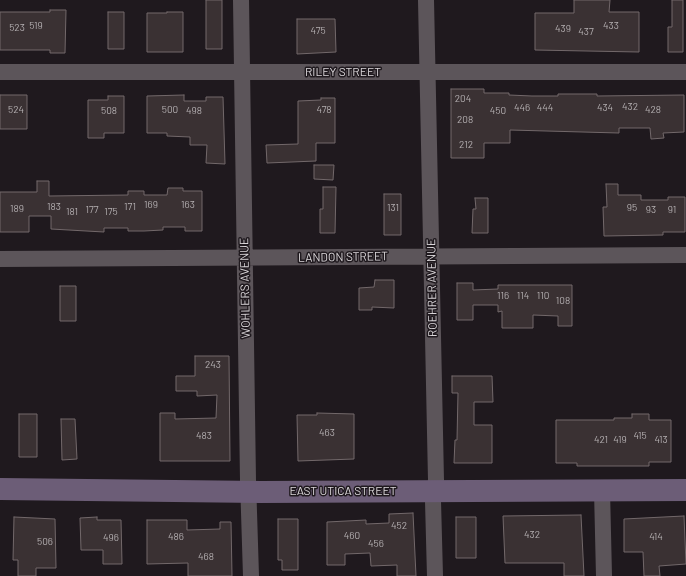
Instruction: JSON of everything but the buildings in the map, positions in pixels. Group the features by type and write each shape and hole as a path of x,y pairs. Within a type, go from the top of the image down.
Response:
{"street":[{"name":"WOHLERS AVENUE","path":"241,0 249,492 252,576"},
{"name":"ROEHRER AVENUE","path":"426,0 435,576"},
{"name":"RILEY STREET","path":"0,72 686,72"},
{"name":"LANDON STREET","path":"0,260 686,255"},
{"name":"EAST UTICA STREET","path":"0,489 249,492 686,490"},
{"path":"602,490 604,576"}]}
